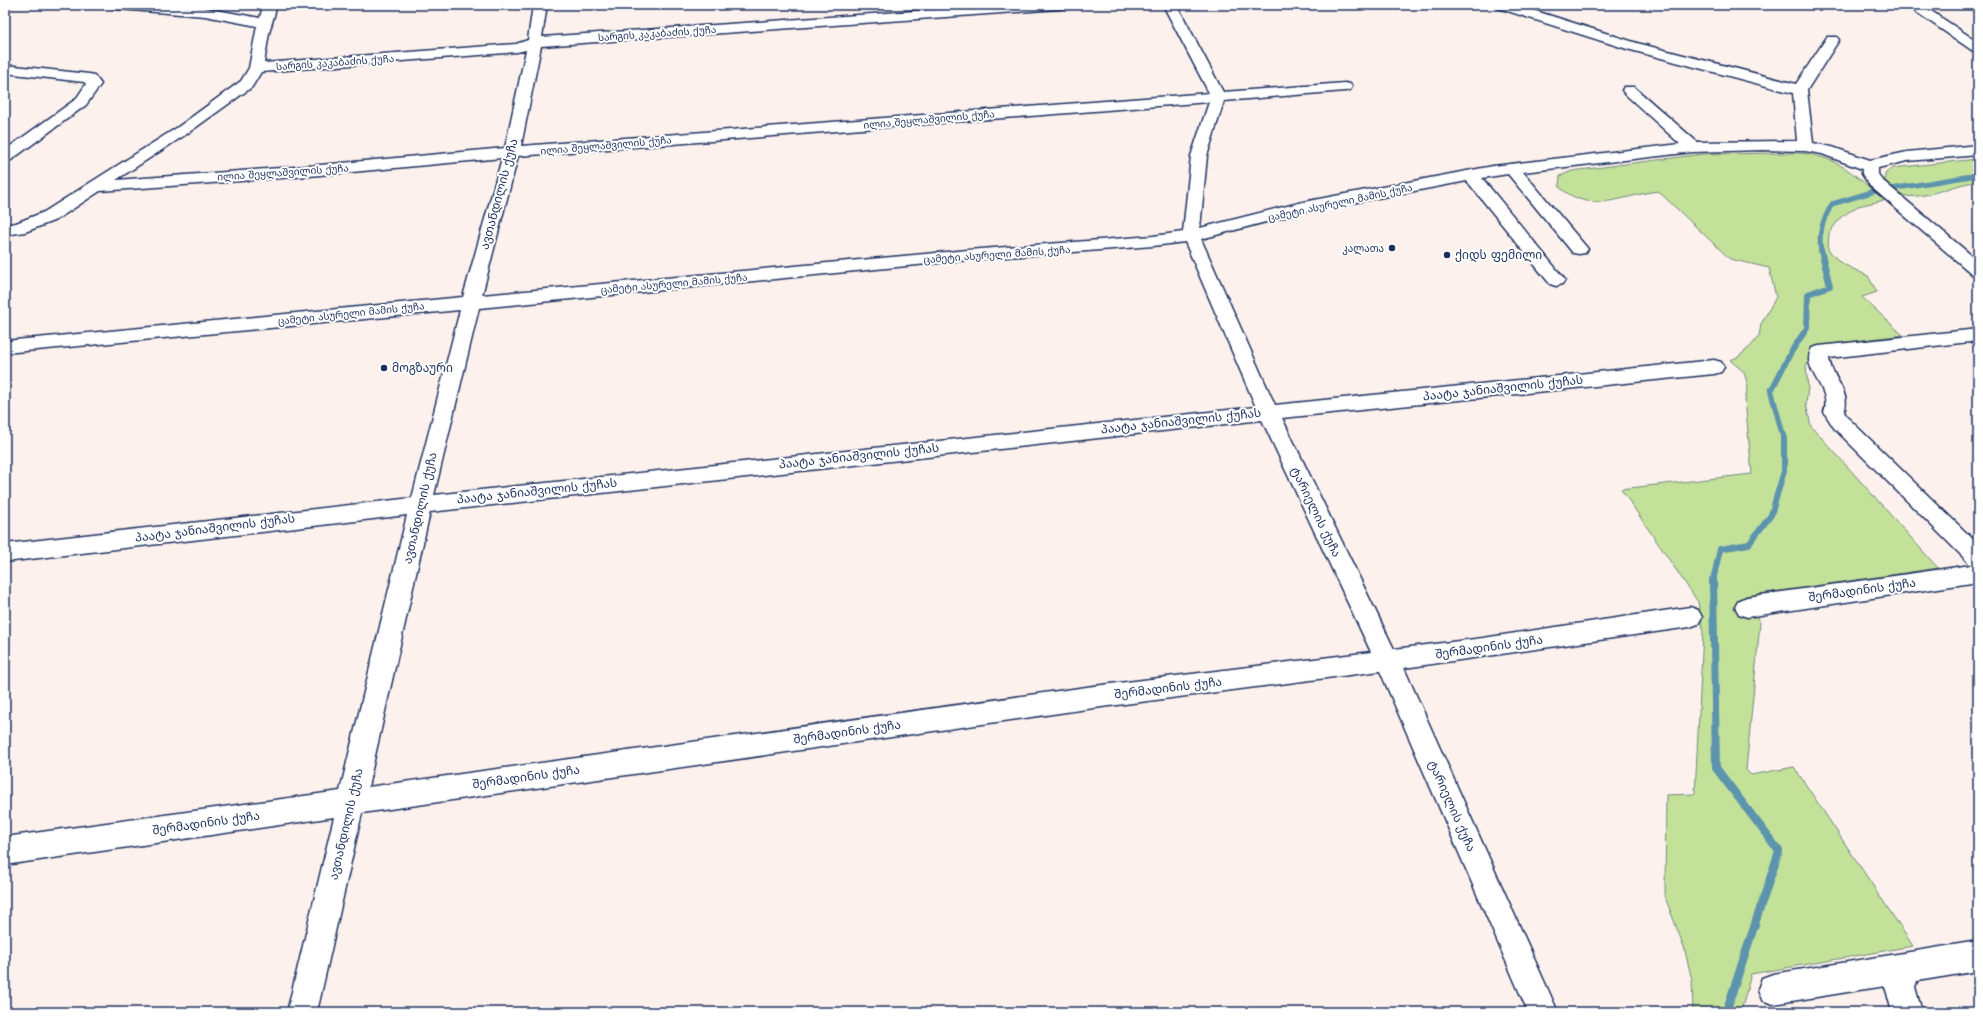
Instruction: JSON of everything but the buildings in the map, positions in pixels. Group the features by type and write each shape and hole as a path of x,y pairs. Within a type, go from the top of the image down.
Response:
{"street":[{"path":"118,5 205,12 265,23"},
{"path":"96,186 183,130 247,84 256,68 270,5"},
{"name":"ავთანდილის ქუჩა","path":"302,1012 470,301 511,152 536,42 540,5"},
{"name":"სარგის კაკაბაძის ქუჩა","path":"256,68 517,48 536,42 1059,5"},
{"path":"1170,5 1218,96 1200,156 1191,236"},
{"path":"1503,5 1632,46 1800,90"},
{"path":"1913,5 1978,48"},
{"path":"1805,146 1800,90 1832,40"},
{"path":"5,69 89,78 94,84 81,102 5,157"},
{"name":"ილია შეყლაშვილის ქუჩა","path":"5,230 19,228 50,216 96,186 309,171 511,152 1345,87"},
{"path":"1629,90 1693,147"},
{"name":"ცამეტი ასურელი მამის ქუჩა","path":"5,347 470,301 968,255 1109,246 1191,236 1303,207 1471,175 1693,147 1761,145 1805,146 1826,150 1870,166"},
{"path":"1978,150 1880,161 1870,166 1870,174 1876,183 1978,270"},
{"path":"1512,169 1579,249"},
{"path":"1471,175 1556,280"},
{"name":"ტარიელის ქუჩა","path":"1191,236 1268,411 1388,661 1543,1012"},
{"path":"1978,335 1819,352 1819,358 1824,376 1837,403 1834,412 1841,423 1978,558"},
{"name":"პაატა ჯანიაშვილის ქუჩას","path":"5,553 421,504 1268,411 1714,367"},
{"name":"შერმადინის ქუჩა","path":"1747,607 1978,573"},
{"name":"შერმადინის ქუჩა","path":"5,851 1094,697 1388,661 1690,617"},
{"path":"1773,989 1978,956"},
{"path":"1905,968 1900,987 1907,1012"}],"green space":[{"path":"1798,153 1825,158 1836,163 1845,168 1885,200 1858,206 1841,217 1829,233 1828,250 1841,263 1868,276 1877,292 1862,297 1903,335 1814,346 1806,367 1808,387 1806,404 1811,426 1938,568 1745,596 1760,623 1746,770 1751,775 1794,767 1913,946 1751,974 1741,1012 1693,1012 1692,980 1684,947 1665,897 1666,795 1695,794 1703,632 1698,602 1621,489 1752,474 1745,400 1748,386 1744,372 1730,360 1738,357 1751,346 1759,336 1761,324 1776,297 1769,268 1730,259 1658,191 1595,202 1583,200 1571,195 1559,187 1560,176 1572,171 1703,154"},
{"path":"1978,159 1978,182 1960,185 1929,194 1919,196 1902,195 1885,181 1885,174 1892,168"}],"waterway":[{"path":"1821,251 1820,238 1822,226 1832,204 1872,192 1978,175"},
{"path":"1713,581 1720,549 1749,544 1771,515 1784,471 1784,439 1771,391 1791,352 1807,328 1808,294 1830,286 1821,250"},
{"path":"1713,581 1716,768 1779,851 1726,1012"}],"place":[{"name":"კალათა","path":"1392,248"},
{"name":"ქიდს ფემილი","path":"1447,255"},
{"name":"მოგზაური","path":"384,368"}]}
